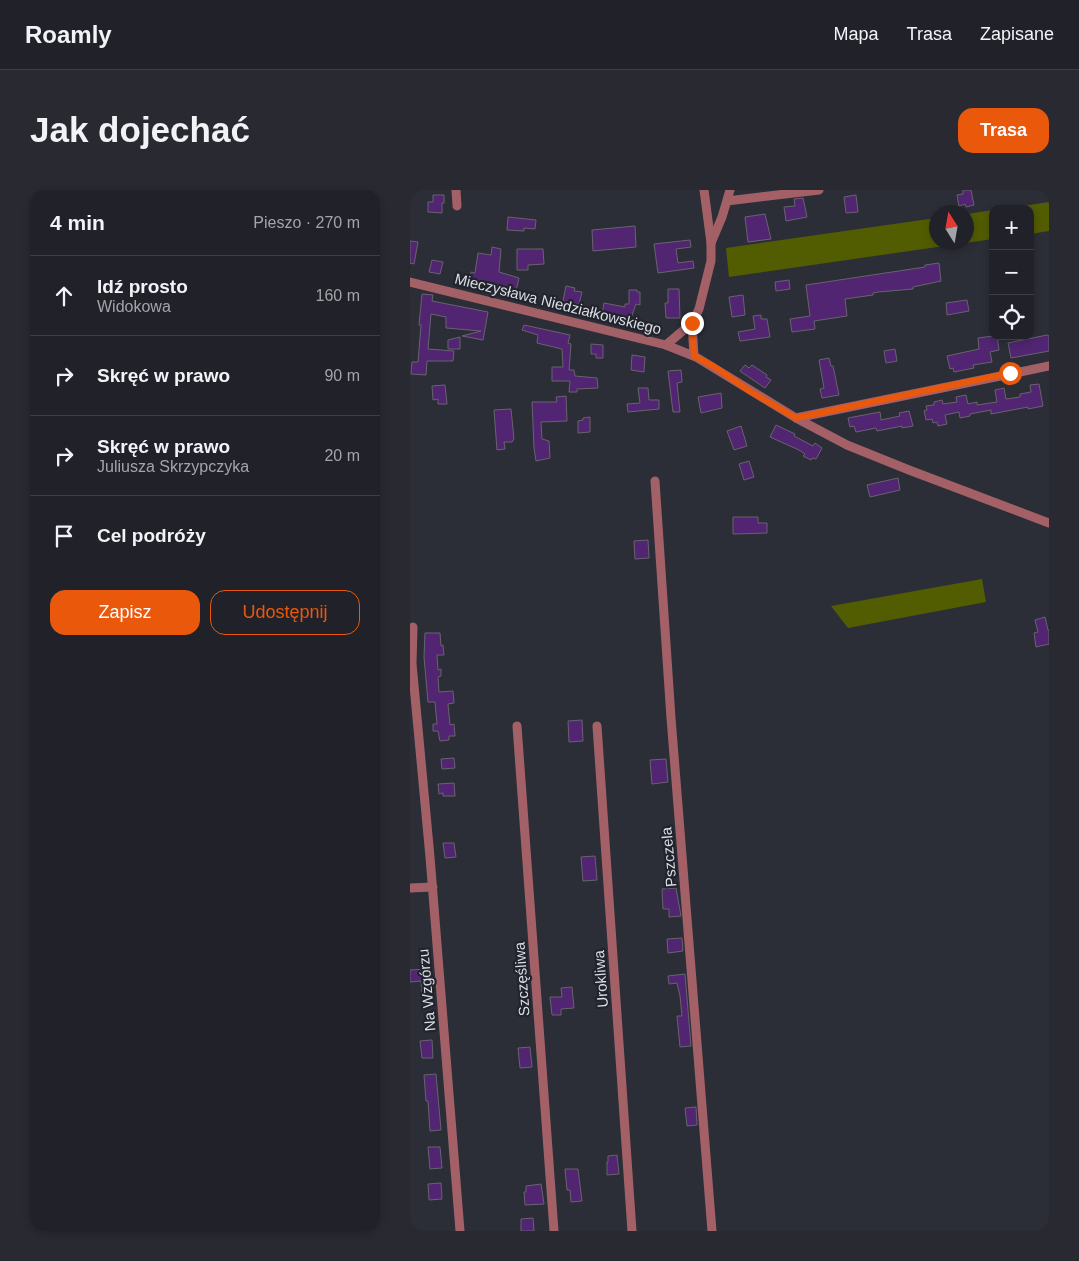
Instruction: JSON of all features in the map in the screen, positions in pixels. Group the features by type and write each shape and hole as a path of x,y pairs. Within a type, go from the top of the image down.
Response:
{"street":[{"path":"456,190 457,206"},
{"path":"666,345 692,323 699,309 711,260 711,243 704,190"},
{"path":"711,243 730,190"},
{"path":"727,201 819,190"},
{"name":"Mieczysława Niedziałkowskiego","path":"410,282 666,345 713,366 751,392 847,445 1049,523"},
{"path":"692,323 694,356"},
{"path":"796,418 1049,366"},
{"name":"Pszczela","path":"655,481 671,718 712,1231"},
{"name":"Na Wzgórzu","path":"413,627 412,664 433,887 460,1231"},
{"name":"Szczęśliwa","path":"517,726 554,1231"},
{"name":"Urokliwa","path":"597,726 632,1231"},
{"path":"410,888 433,887"}],"green space":[{"path":"1049,202 1049,231 1034,233 1034,205 1029,205"},
{"path":"989,211 989,240 974,242 974,213"},
{"path":"929,219 929,248 729,277 726,248"},
{"path":"982,579 986,602 848,628 831,606"}],"building":[{"path":"963,190 971,190 974,205 959,205 957,195 963,194"},
{"path":"433,195 444,195 442,213 428,212 428,202 433,202"},
{"path":"856,195 858,212 846,213 844,197"},
{"path":"803,198 807,217 786,221 784,207 795,206 794,199"},
{"path":"765,214 771,239 748,242 745,217"},
{"path":"508,217 536,220 535,229 524,228 524,231 507,230"},
{"path":"635,226 636,247 593,251 592,230"},
{"path":"690,240 691,247 676,249 678,263 693,261 694,268 658,273 654,244"},
{"path":"410,241 418,242 414,264 410,263"},
{"path":"492,247 501,249 499,272 519,278 515,295 469,286 471,272 475,273 478,253 491,255"},
{"path":"517,249 543,249 544,264 528,265 528,270 517,270"},
{"path":"432,260 443,262 440,274 429,272"},
{"path":"939,263 941,281 913,287 913,289 878,292 873,293 873,295 845,299 847,316 814,321 815,329 792,332 790,319 810,316 806,285 925,267 925,265"},
{"path":"789,280 790,289 776,291 775,282"},
{"path":"566,286 575,288 574,291 582,292 579,304 563,301"},
{"path":"668,289 679,289 680,318 666,318 665,303 668,303"},
{"path":"629,290 640,292 640,305 636,304 630,321 629,319 620,319 619,324 601,321 604,303 625,307 625,304 629,304"},
{"path":"422,294 433,295 432,301 488,312 483,340 462,336 481,331 446,328 446,317 431,314 428,349 454,351 453,361 427,361 426,375 411,374 412,362 418,362"},
{"path":"743,295 745,315 732,317 729,297"},
{"path":"967,300 969,311 947,315 946,303"},
{"path":"761,315 761,319 767,319 770,337 740,341 738,332 755,329 753,316"},
{"path":"524,325 570,335 568,343 571,344 569,370 574,370 575,376 597,378 598,388 577,389 577,392 569,392 570,381 552,381 552,367 563,367 562,349 537,343 538,335 522,330"},
{"path":"1049,336 1049,351 1011,358 1008,343 1034,340 1034,338"},
{"path":"460,337 460,349 448,349 448,340"},
{"path":"989,337 989,340 998,340 999,350 990,352 992,362 973,365 974,368 954,372 953,368 950,369 947,356 979,349 978,338"},
{"path":"591,344 603,345 603,358 596,358 596,354 591,354"},
{"path":"895,349 897,361 886,363 884,351"},
{"path":"632,355 645,357 644,372 631,370"},
{"path":"829,358 831,366 833,366 839,395 822,398 820,389 824,388 819,360"},
{"path":"745,365 749,368 752,365 767,375 766,377 771,380 765,388 740,371"},
{"path":"681,370 682,382 677,383 680,412 673,412 668,371"},
{"path":"1039,384 1043,406 991,414 991,410 960,418 959,412 945,415 947,424 938,426 937,422 933,423 932,419 926,420 924,411 927,410 926,406 934,405 934,402 942,400 943,404 957,402 956,397 966,395 968,404 977,402 977,405 997,402 995,390 1004,388 1006,399 1020,397 1020,394 1031,392 1030,385"},
{"path":"445,385 447,404 438,404 438,399 433,400 432,386"},
{"path":"638,388 648,388 649,400 659,400 659,409 628,412 627,404 640,403"},
{"path":"721,393 722,408 701,413 698,397"},
{"path":"566,396 567,421 541,422 542,439 549,441 550,458 536,461 532,402 557,402 556,397"},
{"path":"511,409 514,439 512,442 504,442 505,449 497,450 494,410"},
{"path":"909,411 913,426 902,428 902,426 877,431 876,428 856,432 854,426 850,427 848,418 880,412 881,420 900,416 899,413"},
{"path":"590,417 590,432 578,433 578,421"},
{"path":"776,425 795,434 794,436 813,446 815,443 822,448 816,459 812,458 811,460 803,456 805,454 799,450 770,437"},
{"path":"741,426 747,446 734,450 727,431"},
{"path":"749,461 754,477 744,480 739,464"},
{"path":"898,478 900,490 870,497 867,485"},
{"path":"733,517 758,517 758,523 767,523 767,533 733,534"},
{"path":"648,540 649,558 635,559 634,541"},
{"path":"1045,617 1049,630 1049,644 1036,647 1034,633 1038,632 1035,620"},
{"path":"425,633 440,633 441,646 443,645 444,655 437,655 438,670 441,669 441,676 438,677 439,692 453,691 454,703 448,704 450,725 454,724 455,736 449,736 449,740 440,741 438,731 433,731 433,724 437,724 435,702 428,702 424,657"},
{"path":"582,720 583,741 569,742 568,721"},
{"path":"454,758 455,768 442,769 441,759"},
{"path":"666,759 668,782 652,784 650,760"},
{"path":"454,783 455,796 439,794 438,784"},
{"path":"443,843 454,843 456,857 445,858"},
{"path":"595,856 597,880 583,881 581,857"},
{"path":"676,888 681,916 669,917 669,909 663,909 662,889"},
{"path":"682,938 683,951 668,953 667,939"},
{"path":"428,969 429,982 432,981 433,994 422,994 421,981 410,982 410,970"},
{"path":"685,974 691,1046 680,1047 677,1016 682,1016 680,996 677,983 669,984 668,976"},
{"path":"572,987 574,1008 561,1009 561,1015 552,1015 550,997 562,997 561,988"},
{"path":"432,1040 433,1058 422,1058 420,1041"},
{"path":"530,1047 532,1067 520,1068 518,1048"},
{"path":"436,1074 441,1130 430,1131 424,1075"},
{"path":"696,1107 697,1125 687,1126 685,1108"},
{"path":"428,1147 440,1147 442,1168 430,1169"},
{"path":"617,1155 619,1174 607,1175 608,1156"},
{"path":"565,1169 578,1169 582,1201 571,1202 570,1190 567,1190"},
{"path":"441,1183 442,1199 429,1200 428,1184"},
{"path":"541,1184 544,1204 525,1205 524,1192 526,1192 526,1186"},
{"path":"533,1218 534,1231 521,1231 521,1219"}],"route":[{"path":"692,323 694,356 796,418 1010,373"}]}
